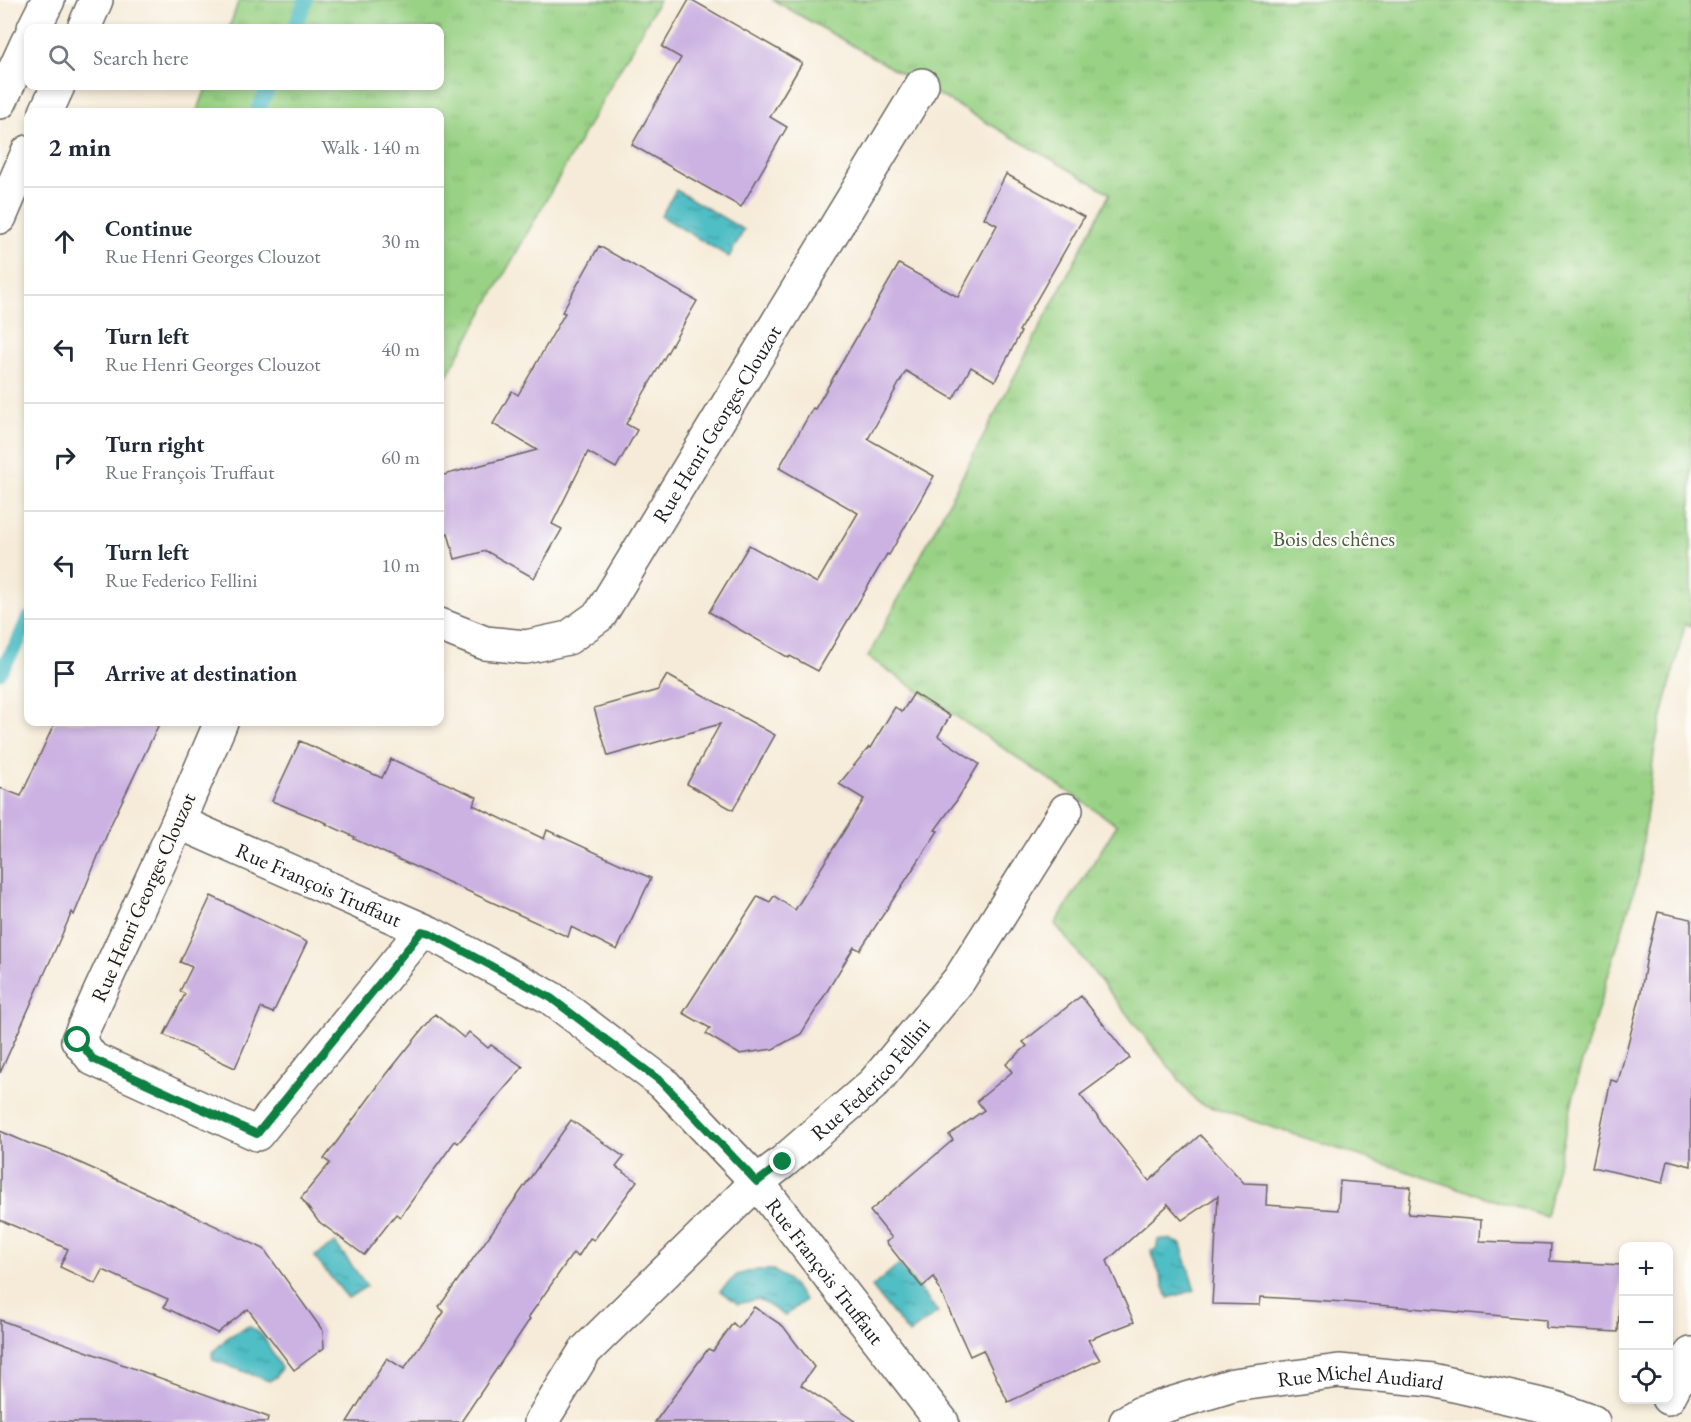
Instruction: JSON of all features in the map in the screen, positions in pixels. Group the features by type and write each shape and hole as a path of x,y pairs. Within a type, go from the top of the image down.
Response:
{"street":[{"path":"36,24 48,0"},
{"path":"86,24 96,0"},
{"path":"0,102 24,50"},
{"name":"Rue Henri Georges Clouzot","path":"444,627 485,643 526,647 568,638 600,615 922,85"},
{"path":"48,108 56,90"},
{"path":"0,217 24,161"},
{"name":"Rue Henri Georges Clouzot","path":"219,726 78,1040 93,1059 257,1134 422,931"},
{"name":"Rue Federico Fellini","path":"541,1422 585,1351 757,1182 866,1090 888,1066 959,980 1066,810"},
{"name":"Rue François Truffaut","path":"178,822 430,933 551,998 663,1083 757,1182 942,1422"},
{"path":"1673,1389 1691,1354"},
{"name":"Rue Michel Audiard","path":"1126,1422 1141,1413 1233,1385 1340,1371 1432,1380 1555,1408 1593,1422"},
{"path":"1656,1422 1665,1404"}],"green space":[{"path":"239,0 659,0 444,381 444,108 199,108 205,90 444,90 444,24 230,24"},
{"name":"Bois des chênes","path":"773,0 1691,0 1691,626 1685,624 1655,745 1639,874 1579,1072 1546,1217 1198,1103 1055,924 1117,825 868,657 1110,193"}],"water":[{"path":"676,190 744,230 729,257 661,216"},
{"path":"1169,1239 1181,1244 1195,1290 1168,1298 1151,1250 1156,1250 1158,1240"},
{"path":"335,1243 367,1286 348,1298 314,1257"},
{"path":"899,1264 938,1312 909,1334 872,1287"},
{"path":"755,1270 773,1270 787,1279 805,1300 785,1316 759,1299 738,1304 720,1291 737,1275"},
{"path":"249,1326 263,1336 281,1368 276,1377 269,1381 213,1360 212,1353 228,1337"}],"building":[{"path":"689,0 802,63 770,117 787,127 741,207 632,145 681,58 662,47"},
{"path":"1006,174 1084,217 1019,331 1021,332 995,381 971,367 953,399 906,371 868,439 934,476 818,671 790,656 789,658 709,612 749,545 817,583 858,513 779,468 899,264 958,297 997,225 984,218"},
{"path":"599,246 697,301 626,424 637,430 616,468 588,452 552,524 562,529 534,578 486,551 455,559 448,533 444,534 444,475 537,450 493,424 512,391 518,395 565,313 562,312"},
{"path":"667,675 775,735 733,810 687,784 720,724 608,756 594,708 658,690"},
{"path":"914,693 950,716 938,736 979,764 860,950 854,947 801,1034 773,1049 739,1054 706,1034 710,1028 683,1013 758,896 770,902 774,896 795,910 864,799 839,784 870,748 895,707 902,712"},
{"path":"53,726 158,726 112,822 74,915 72,912 0,1073 0,788 21,796"},
{"path":"300,741 382,778 391,759 477,797 473,805 544,839 547,830 651,878 617,950 571,927 568,937 354,839 355,837 327,823 272,801"},
{"path":"211,896 307,942 273,1013 261,1008 235,1068 164,1035 185,994 180,991 192,967 180,962"},
{"path":"1658,912 1691,919 1691,1166 1668,1160 1663,1183 1592,1167 1611,1080 1618,1082 1640,997"},
{"path":"1081,996 1130,1058 1080,1095 1149,1181 1200,1135 1244,1183 1267,1184 1266,1205 1338,1210 1340,1181 1411,1187 1408,1214 1481,1220 1480,1241 1551,1244 1550,1261 1619,1265 1618,1332 1546,1328 1546,1320 1344,1302 1261,1297 1260,1305 1212,1304 1218,1196 1182,1220 1167,1203 1168,1205 1107,1261 1134,1322 1088,1340 1100,1360 1008,1402 983,1350 970,1356 934,1277 922,1287 886,1242 892,1238 870,1211 953,1140 949,1135 984,1110 977,1101 1012,1072 1006,1064 1027,1046 1023,1042"},
{"path":"435,1014 464,1038 469,1032 488,1048 491,1045 523,1067 458,1143 455,1141 400,1217 396,1214 364,1255 318,1221 301,1198 330,1163 324,1159 386,1075"},
{"path":"571,1120 624,1157 616,1167 637,1181 594,1240 590,1238 578,1257 573,1253 461,1422 347,1422 387,1358 404,1369 444,1312 439,1307"},
{"path":"0,1131 58,1153 264,1249 323,1331 324,1348 294,1370 248,1309 217,1333 164,1307 168,1299 103,1270 96,1284 60,1267 68,1249 0,1220"},
{"path":"754,1307 783,1326 814,1367 801,1385 856,1422 655,1422 708,1349 713,1351 733,1323 738,1328"},
{"path":"0,1320 268,1417 267,1422 0,1422"}],"waterway":[{"path":"296,24 306,0"},
{"path":"259,108 267,90"},
{"path":"0,672 24,628"}],"route":[{"path":"78,1040 93,1059 257,1134 422,931 430,933 551,998 663,1083 757,1182 783,1162"}]}
